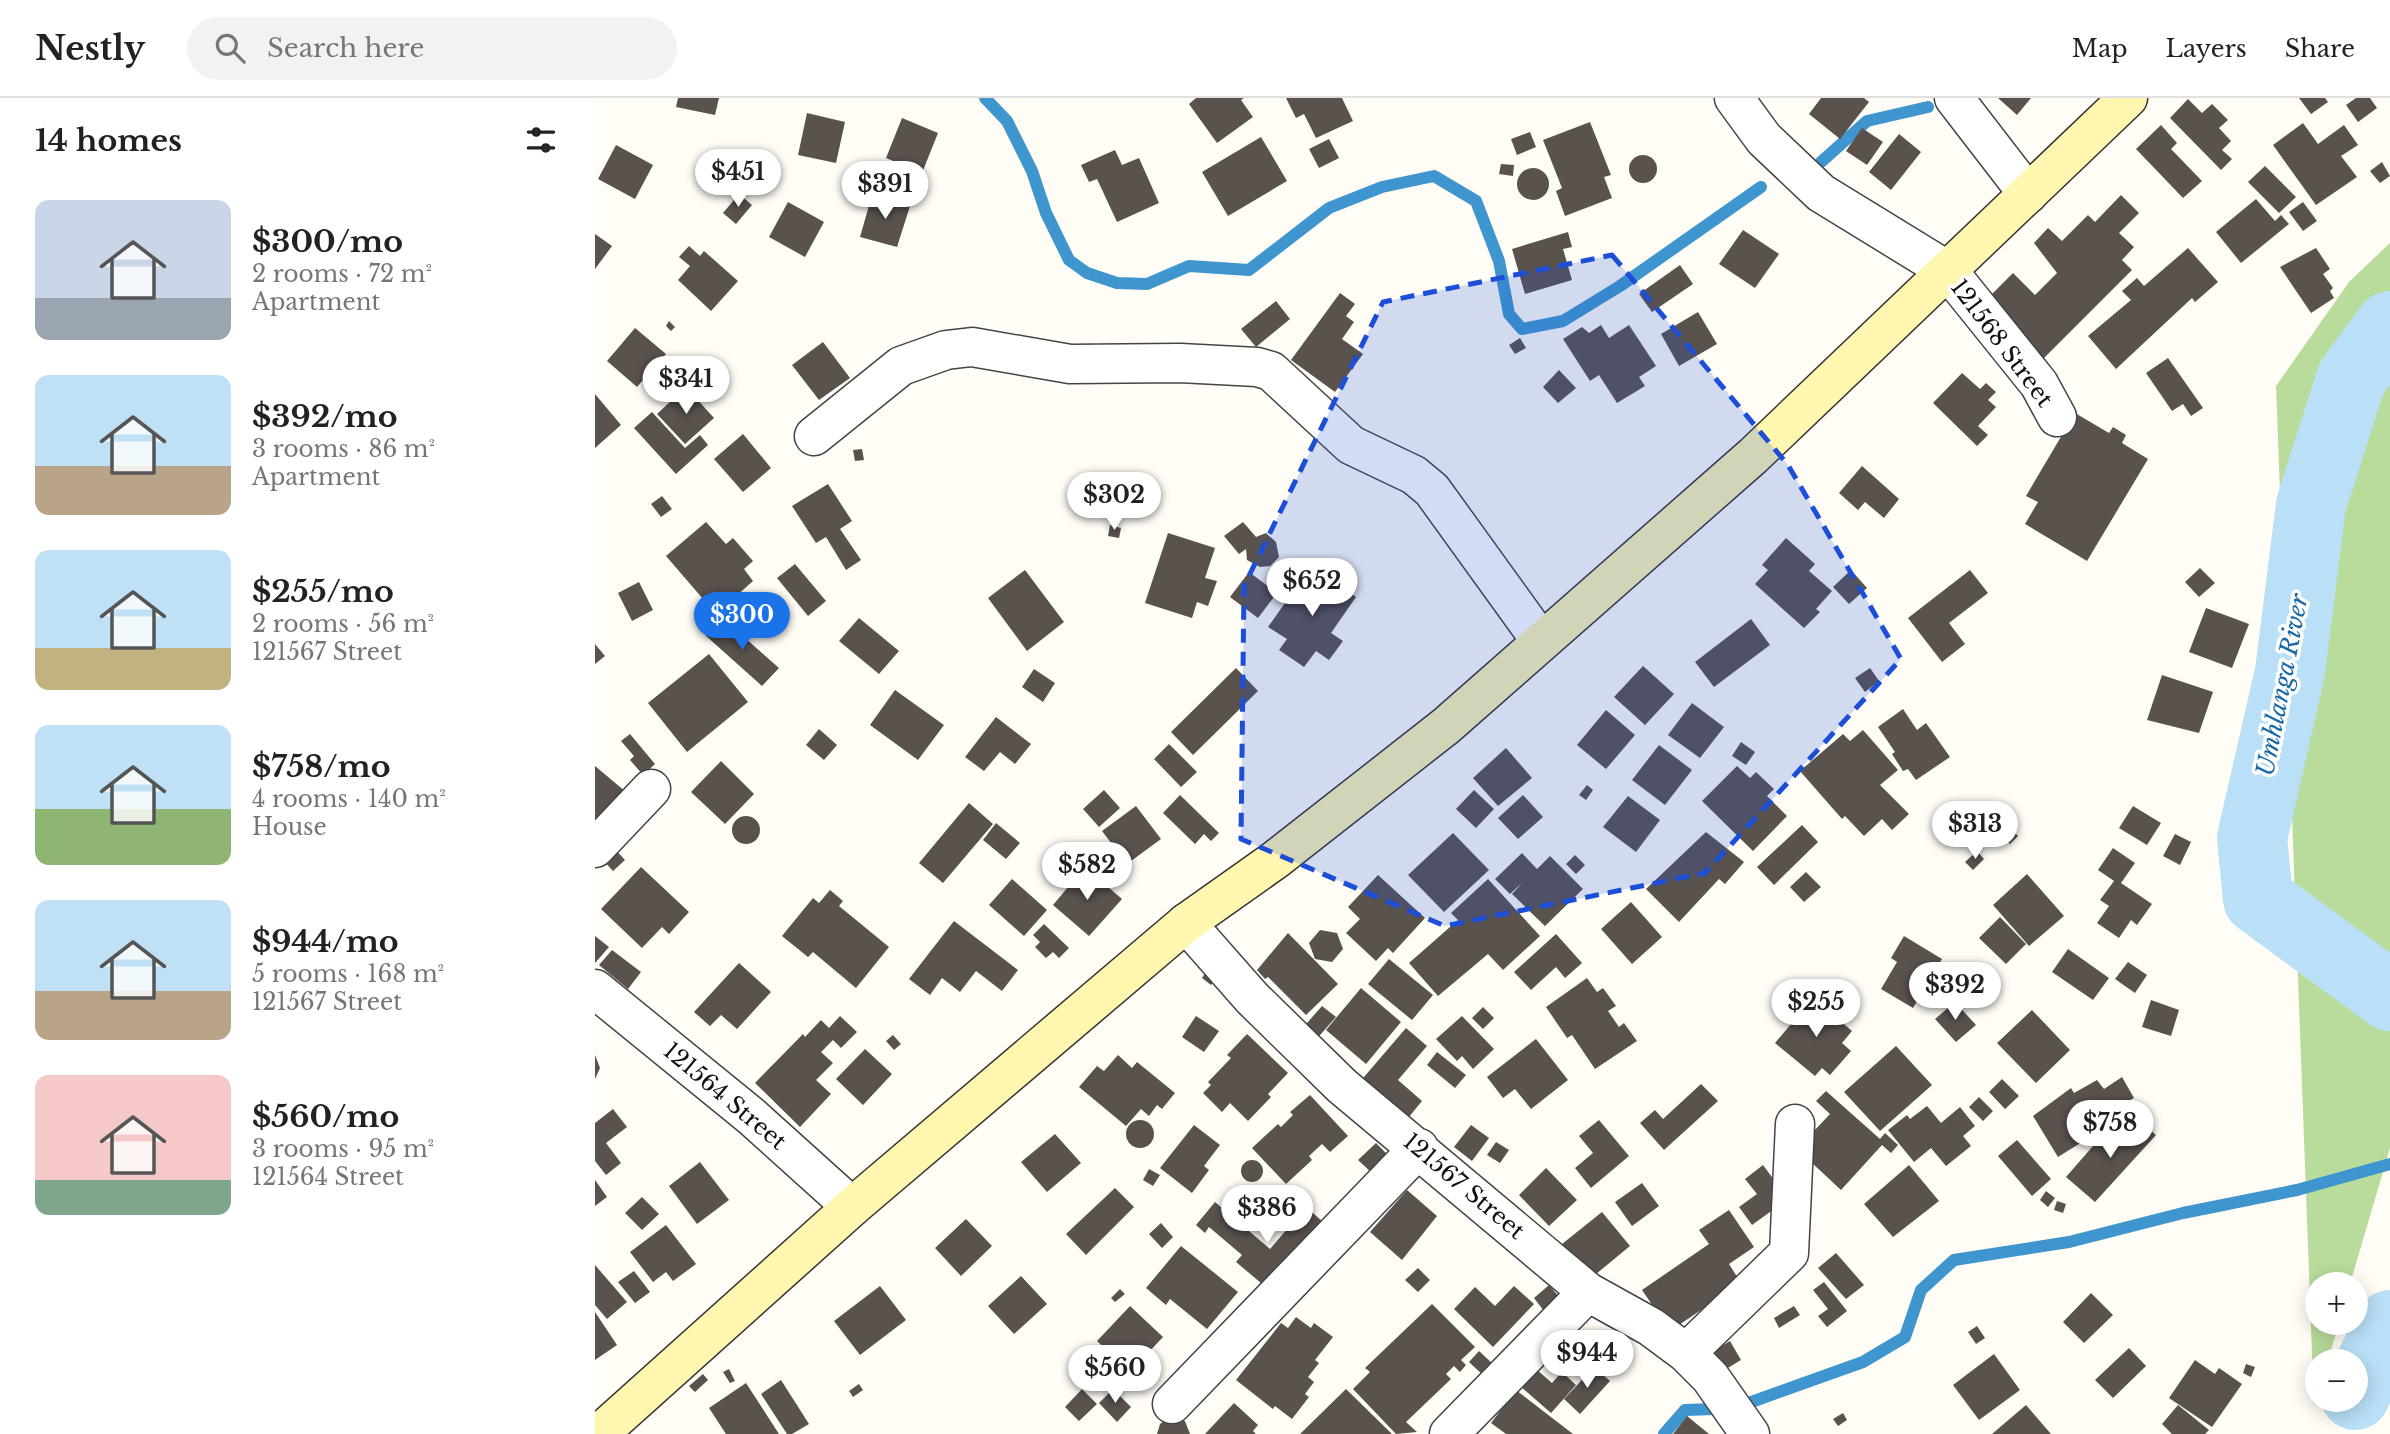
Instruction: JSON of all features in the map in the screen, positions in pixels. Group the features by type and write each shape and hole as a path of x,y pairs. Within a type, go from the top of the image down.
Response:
{"street":[{"name":"121568 Street","path":"1734,98 1764,139 1821,193 1948,271 2039,384 2057,417"},
{"path":"1954,98 2028,194"},
{"path":"599,1434 852,1207 1186,923 1275,860 1446,726 1753,456 2128,98"},
{"path":"814,436 901,366 946,350 972,347 1070,364 1180,363 1271,371 1351,445 1414,475 1432,489 1541,640"},
{"path":"595,848 651,789"},
{"name":"121567 Street","path":"1186,923 1252,998 1342,1086 1588,1292 1651,1327 1686,1353 1710,1377 1750,1434"},
{"name":"121564 Street","path":"595,989 751,1116 852,1207"},
{"path":"1686,1353 1789,1253 1795,1124"},
{"path":"1172,1404 1419,1148"},
{"path":"1449,1434 1588,1292"}],"highlighted area":[{"path":"1612,255 1788,465 1901,659 1705,873 1445,926 1241,839 1244,586 1383,302"}],"green space":[{"path":"2390,243 2390,1148 2354,1272 2309,1272 2276,386 2349,282"},
{"path":"2311,1335 2336,1335 2331,1349 2312,1349"}],"building":[{"path":"678,98 719,98 715,115 676,107"},
{"path":"1196,98 1244,98 1241,100 1253,117 1217,143 1189,104"},
{"path":"1286,98 1342,98 1353,121 1316,138 1304,114 1296,118"},
{"path":"1821,98 1864,98 1869,102 1840,139 1809,114"},
{"path":"1998,98 2031,98 2017,115"},
{"path":"2299,98 2325,98 2328,102 2311,114"},
{"path":"2356,98 2370,98 2377,108 2358,122 2346,105"},
{"path":"2188,99 2202,113 2212,104 2228,120 2219,128 2231,141 2222,150 2232,159 2221,170 2170,118"},
{"path":"807,113 845,122 836,163 798,155"},
{"path":"902,118 938,133 922,173 886,158"},
{"path":"1590,122 1611,175 1604,177 1612,198 1565,216 1556,191 1562,188 1543,140"},
{"path":"2303,123 2318,144 2344,125 2358,145 2341,156 2357,177 2316,205 2273,145"},
{"path":"2161,125 2177,143 2171,149 2202,181 2183,198 2136,149"},
{"path":"1862,128 1883,142 1867,165 1846,151"},
{"path":"1530,132 1536,147 1517,155 1511,139"},
{"path":"1899,134 1921,152 1891,190 1869,172"},
{"path":"1261,137 1287,181 1228,216 1202,172"},
{"path":"1329,139 1339,158 1319,168 1309,149"},
{"path":"616,145 653,165 635,199 598,179"},
{"path":"1115,150 1122,165 1139,158 1159,203 1117,222 1097,179 1089,182 1081,165"},
{"path":"1643,155 1653,159 1657,169 1653,179 1643,183 1633,179 1629,169 1633,159"},
{"path":"2382,162 2390,176 2380,183 2370,171"},
{"path":"1501,164 1514,165 1513,176 1499,174"},
{"path":"2265,166 2296,197 2279,213 2248,182"},
{"path":"1533,168 1544,173 1549,184 1544,195 1533,200 1522,195 1517,184 1522,173"},
{"path":"739,194 752,205 736,224 723,213"},
{"path":"872,195 910,206 897,247 860,237"},
{"path":"2121,195 2139,213 2119,233 2134,247 2122,260 2132,270 2041,361 1983,303 2013,273 2035,295 2057,273 2034,243 2048,228 2062,241 2088,215 2095,222"},
{"path":"2256,199 2275,221 2281,215 2289,224 2241,263 2216,232"},
{"path":"788,202 824,222 805,257 769,237"},
{"path":"2303,202 2317,221 2303,231 2289,212"},
{"path":"1743,230 1779,254 1755,288 1719,264"},
{"path":"1568,232 1572,247 1563,249 1572,280 1525,294 1512,249"},
{"path":"595,234 612,246 595,269"},
{"path":"689,246 700,256 704,251 738,281 711,311 678,280 690,266 679,257"},
{"path":"2188,248 2218,282 2195,302 2192,298 2116,369 2088,336 2131,300 2122,291 2137,278 2144,286"},
{"path":"2316,248 2330,269 2323,274 2333,288 2330,291 2334,298 2311,313 2280,267"},
{"path":"1680,265 1693,284 1652,312 1639,294"},
{"path":"1340,293 1355,304 1346,316 1354,322 1342,339 1363,354 1335,392 1291,360"},
{"path":"1276,301 1290,319 1256,347 1241,329"},
{"path":"1698,312 1717,344 1679,366 1661,334"},
{"path":"669,321 675,327 671,331 666,326"},
{"path":"1601,325 1609,338 1629,325 1656,366 1639,377 1645,386 1617,403 1599,375 1590,381 1563,339 1582,327 1589,333"},
{"path":"635,328 666,354 637,387 607,361"},
{"path":"1520,338 1526,348 1515,354 1509,345"},
{"path":"823,342 850,378 819,400 792,365"},
{"path":"2168,358 2203,408 2191,416 2183,404 2172,411 2146,373"},
{"path":"1559,370 1576,388 1558,403 1543,387"},
{"path":"1962,373 1980,389 1986,383 1996,392 1988,400 1996,407 1978,426 1988,435 1977,446 1933,403"},
{"path":"686,387 714,418 685,444 657,414"},
{"path":"595,394 621,425 595,448"},
{"path":"652,412 685,448 700,435 708,445 676,474 634,428"},
{"path":"2075,413 2109,433 2113,427 2126,435 2122,443 2148,459 2087,561 2025,524 2038,502 2026,496"},
{"path":"743,434 771,468 743,492 714,459"},
{"path":"862,449 864,460 855,461 853,450"},
{"path":"1862,466 1899,499 1884,518 1865,502 1858,510 1839,493"},
{"path":"828,484 852,521 840,529 861,560 846,570 826,537 816,543 792,506"},
{"path":"662,496 672,509 661,517 651,504"},
{"path":"706,522 726,544 733,538 753,561 744,569 753,581 716,614 666,556"},
{"path":"1243,522 1256,537 1266,533 1276,542 1279,557 1270,566 1260,567 1247,560 1246,549 1239,554 1224,536"},
{"path":"1110,525 1121,528 1119,538 1108,536"},
{"path":"1168,533 1215,548 1205,578 1217,581 1208,606 1197,602 1192,618 1145,603"},
{"path":"1786,538 1815,564 1809,571 1832,591 1816,609 1820,612 1804,628 1755,584 1768,570 1762,565"},
{"path":"795,564 826,601 808,616 777,578"},
{"path":"1311,566 1356,597 1331,633 1343,641 1329,660 1316,651 1304,667 1279,650 1287,639 1268,627"},
{"path":"2200,568 2215,583 2199,597 2185,582"},
{"path":"1025,570 1064,622 1027,651 988,598"},
{"path":"1851,570 1867,588 1849,604 1833,587"},
{"path":"1970,570 1988,593 1949,623 1965,644 1942,662 1908,618"},
{"path":"1249,572 1277,593 1258,618 1230,597"},
{"path":"639,582 653,610 632,621 618,593"},
{"path":"2206,608 2249,624 2232,668 2189,652"},
{"path":"721,617 779,668 762,686 705,635"},
{"path":"859,618 899,651 879,674 839,641"},
{"path":"1751,619 1770,645 1714,687 1695,662"},
{"path":"595,644 605,656 595,664"},
{"path":"709,654 748,702 687,752 648,703"},
{"path":"1643,666 1674,694 1645,725 1614,697"},
{"path":"1236,668 1258,691 1193,755 1171,732"},
{"path":"1870,668 1879,681 1865,692 1855,678"},
{"path":"1034,669 1055,683 1043,702 1022,687"},
{"path":"2162,675 2213,692 2199,733 2147,720"},
{"path":"895,690 944,725 918,760 870,725"},
{"path":"1692,703 1724,727 1700,758 1668,735"},
{"path":"1903,709 1917,730 1926,723 1950,757 1916,780 1908,769 1903,771 1892,754 1895,752 1878,727"},
{"path":"1606,710 1635,735 1606,769 1577,745"},
{"path":"996,717 1031,744 1015,764 1000,752 984,771 965,757"},
{"path":"819,729 837,745 824,760 806,745"},
{"path":"1863,730 1898,770 1880,785 1909,814 1892,830 1882,819 1864,836 1845,816 1842,819 1800,771 1843,734 1850,741"},
{"path":"630,734 655,764 643,775 630,760 634,756 621,741"},
{"path":"1741,742 1755,752 1746,765 1732,756"},
{"path":"1169,744 1197,772 1181,787 1154,759"},
{"path":"1659,745 1692,770 1665,805 1632,780"},
{"path":"1506,748 1532,778 1498,806 1473,778"},
{"path":"721,761 754,794 725,824 691,792"},
{"path":"595,766 626,792 595,827"},
{"path":"1737,766 1750,778 1756,772 1774,789 1767,796 1787,816 1753,851 1702,801"},
{"path":"1587,785 1593,790 1586,800 1579,795"},
{"path":"1104,790 1120,808 1099,827 1083,809"},
{"path":"1474,790 1494,809 1476,828 1456,809"},
{"path":"1180,795 1219,833 1211,841 1204,834 1195,844 1163,813"},
{"path":"1523,795 1543,817 1518,839 1498,818"},
{"path":"1628,796 1660,820 1636,852 1603,827"},
{"path":"969,803 993,824 943,883 919,863"},
{"path":"1136,806 1161,839 1127,864 1102,831"},
{"path":"2133,806 2161,823 2147,845 2119,828"},
{"path":"746,816 756,820 760,830 756,840 746,844 736,840 732,830 736,820"},
{"path":"996,823 1020,843 1006,859 983,840"},
{"path":"2006,824 2018,836 2010,844 1998,833"},
{"path":"1802,825 1818,842 1774,885 1757,867"},
{"path":"1706,832 1744,862 1725,884 1719,879 1679,922 1646,889"},
{"path":"1453,833 1489,870 1444,912 1408,875"},
{"path":"2175,834 2191,842 2180,865 2163,856"},
{"path":"613,847 625,860 613,871 601,858"},
{"path":"2113,848 2135,863 2121,883 2152,904 2137,925 2131,920 2119,938 2097,923 2109,906 2100,900 2114,881 2098,870"},
{"path":"1977,851 1984,859 1973,870 1965,862"},
{"path":"1522,853 1537,869 1550,856 1583,889 1545,926 1512,894 1522,883 1510,894 1495,879"},
{"path":"1575,855 1585,865 1576,874 1566,864"},
{"path":"641,867 689,912 669,934 662,927 642,948 601,909"},
{"path":"1085,867 1122,899 1089,936 1053,905"},
{"path":"1806,872 1821,887 1804,902 1790,887"},
{"path":"2027,874 2064,916 2029,946 1993,905"},
{"path":"1378,875 1425,918 1393,953 1388,948 1376,961 1346,933 1360,919 1348,907"},
{"path":"1012,879 1047,910 1024,936 989,905"},
{"path":"1488,879 1540,936 1503,970 1488,954 1438,996 1409,963 1458,920 1451,913"},
{"path":"830,890 843,901 839,906 889,947 856,988 813,952 808,957 782,936 813,898 819,903"},
{"path":"1631,902 1662,937 1632,964 1601,929"},
{"path":"2000,917 2026,944 2006,964 1979,938"},
{"path":"954,921 1018,970 1002,991 976,971 960,992 942,978 930,995 909,979"},
{"path":"1044,924 1069,948 1059,958 1053,952 1046,958 1035,947 1040,942 1033,935"},
{"path":"1320,930 1337,933 1343,949 1332,962 1315,959 1309,943"},
{"path":"1288,933 1338,984 1306,1015 1268,977 1265,979 1257,970"},
{"path":"1556,934 1582,963 1565,978 1556,967 1531,990 1514,972"},
{"path":"595,936 609,947 595,963"},
{"path":"1904,936 1942,959 1913,1008 1881,989 1897,962 1891,958"},
{"path":"2068,949 2109,978 2093,1000 2052,972"},
{"path":"612,950 641,972 628,989 599,965"},
{"path":"1389,959 1433,995 1412,1020 1368,984"},
{"path":"2128,962 2147,975 2135,993 2115,979"},
{"path":"739,963 771,992 737,1029 721,1015 710,1026 694,1012"},
{"path":"1207,970 1216,978 1211,985 1202,978"},
{"path":"1587,978 1597,992 1603,988 1616,1006 1608,1011 1619,1027 1624,1023 1637,1041 1595,1069 1572,1035 1567,1038 1546,1007"},
{"path":"1361,988 1401,1022 1366,1064 1326,1030"},
{"path":"1813,998 1852,1031 1842,1043 1851,1051 1830,1075 1822,1068 1815,1076 1775,1043"},
{"path":"2151,1000 2179,1010 2171,1036 2142,1027"},
{"path":"1955,1002 1976,1025 1956,1042 1935,1019"},
{"path":"1322,1006 1336,1017 1313,1043 1300,1031"},
{"path":"1483,1007 1494,1018 1483,1029 1472,1018"},
{"path":"2032,1010 2070,1050 2036,1083 1997,1043"},
{"path":"840,1016 857,1032 841,1048 833,1040 821,1052 833,1063 816,1080 831,1094 800,1127 755,1083 803,1034 805,1037 821,1020 829,1028"},
{"path":"1196,1016 1219,1031 1204,1052 1182,1037"},
{"path":"1462,1016 1494,1049 1473,1069 1462,1056 1457,1061 1436,1039"},
{"path":"1406,1028 1427,1046 1398,1080 1422,1101 1404,1123 1358,1084"},
{"path":"1247,1034 1288,1073 1268,1094 1271,1097 1248,1121 1230,1103 1222,1112 1203,1093 1211,1085 1208,1082 1231,1058 1227,1055"},
{"path":"893,1035 901,1044 894,1050 886,1041"},
{"path":"1536,1039 1568,1080 1531,1109 1515,1089 1503,1098 1487,1077"},
{"path":"1896,1046 1932,1085 1880,1131 1844,1092"},
{"path":"865,1049 892,1074 863,1105 836,1079"},
{"path":"1437,1052 1466,1075 1455,1088 1427,1065"},
{"path":"595,1055 600,1068 595,1079"},
{"path":"1118,1055 1132,1068 1137,1062 1175,1093 1162,1109 1157,1105 1149,1116 1141,1109 1126,1126 1079,1087 1097,1066 1104,1071"},
{"path":"2122,1077 2134,1098 2115,1109 2118,1114 2096,1128 2098,1132 2058,1157 2033,1116 2071,1088 2074,1093 2097,1080 2104,1089"},
{"path":"2002,1079 2019,1096 2005,1109 1989,1092"},
{"path":"1701,1084 1718,1101 1664,1150 1640,1123 1655,1110 1663,1119"},
{"path":"1826,1091 1880,1139 1885,1133 1898,1145 1891,1153 1882,1145 1841,1190 1797,1149 1830,1114 1816,1101"},
{"path":"1310,1095 1348,1136 1330,1152 1322,1144 1309,1156 1312,1160 1286,1184 1252,1148 1278,1124 1281,1127 1293,1115 1290,1112"},
{"path":"1979,1097 1993,1111 1983,1121 1969,1107"},
{"path":"1927,1106 1941,1123 1960,1107 1975,1126 1963,1136 1971,1146 1946,1166 1931,1148 1914,1162 1888,1130 1907,1115 1910,1119"},
{"path":"613,1109 627,1127 606,1143 621,1163 606,1175 595,1161 595,1123"},
{"path":"2135,1117 2156,1135 2095,1202 2066,1177 2100,1138 2109,1146"},
{"path":"1140,1120 1150,1124 1154,1134 1150,1144 1140,1148 1130,1144 1126,1134 1130,1124"},
{"path":"1599,1120 1629,1156 1591,1188 1575,1168 1593,1153 1579,1136"},
{"path":"1194,1125 1220,1145 1204,1166 1209,1170 1192,1193 1160,1168"},
{"path":"1471,1125 1489,1138 1472,1161 1454,1147"},
{"path":"1055,1134 1081,1163 1047,1192 1021,1162"},
{"path":"2017,1140 2051,1179 2032,1196 1998,1156"},
{"path":"1496,1142 1509,1150 1500,1163 1487,1155"},
{"path":"1376,1143 1390,1157 1373,1174 1358,1160"},
{"path":"1252,1160 1260,1163 1263,1171 1260,1179 1252,1182 1244,1179 1241,1171 1244,1163"},
{"path":"700,1162 729,1200 697,1224 669,1186"},
{"path":"1763,1165 1788,1199 1752,1225 1739,1207 1757,1194 1745,1179"},
{"path":"1909,1165 1939,1201 1893,1237 1864,1204"},
{"path":"1546,1168 1577,1200 1549,1226 1519,1195"},
{"path":"1149,1169 1160,1175 1153,1186 1143,1180"},
{"path":"595,1180 607,1197 595,1206"},
{"path":"1642,1183 1659,1206 1632,1226 1615,1202"},
{"path":"1115,1188 1134,1207 1086,1255 1066,1234"},
{"path":"1407,1190 1437,1216 1402,1260 1370,1232"},
{"path":"2046,1191 2055,1198 2048,1207 2040,1200"},
{"path":"642,1197 659,1214 642,1230 625,1213"},
{"path":"2057,1201 2066,1204 2063,1213 2054,1210"},
{"path":"1215,1202 1270,1249 1306,1207 1330,1228 1274,1294 1236,1262 1242,1255 1209,1227 1205,1233 1196,1225"},
{"path":"1729,1210 1754,1247 1729,1264 1741,1283 1670,1331 1642,1290 1709,1244 1699,1230"},
{"path":"1602,1212 1630,1246 1590,1279 1562,1244"},
{"path":"966,1219 992,1246 961,1276 935,1248"},
{"path":"1161,1223 1173,1237 1162,1248 1149,1234"},
{"path":"666,1225 696,1264 673,1281 666,1272 653,1282 630,1252"},
{"path":"1181,1246 1238,1292 1207,1329 1170,1299 1166,1305 1146,1288"},
{"path":"1836,1253 1864,1285 1846,1299 1818,1268"},
{"path":"595,1265 627,1302 607,1319 595,1305"},
{"path":"1418,1268 1430,1280 1418,1292 1405,1280"},
{"path":"634,1271 650,1292 635,1303 618,1282"},
{"path":"1021,1276 1047,1304 1014,1334 988,1306"},
{"path":"1824,1282 1847,1311 1827,1327 1818,1316 1828,1309 1813,1290"},
{"path":"1549,1285 1560,1298 1544,1311 1534,1298"},
{"path":"880,1286 906,1320 860,1355 834,1321"},
{"path":"1514,1286 1534,1304 1493,1347 1454,1309 1475,1287 1495,1306"},
{"path":"1120,1289 1125,1294 1115,1302 1111,1298"},
{"path":"2091,1293 2113,1315 2084,1343 2063,1322"},
{"path":"1432,1304 1475,1347 1461,1360 1466,1365 1460,1372 1454,1366 1446,1374 1451,1379 1406,1422 1417,1432 1396,1434 1353,1389 1370,1372 1365,1368"},
{"path":"1130,1306 1163,1337 1130,1372 1097,1341"},
{"path":"1794,1306 1800,1315 1779,1328 1774,1318"},
{"path":"595,1312 617,1345 595,1360"},
{"path":"1296,1317 1311,1328 1314,1323 1333,1337 1315,1360 1319,1363 1308,1377 1314,1382 1305,1394 1309,1397 1292,1419 1275,1406 1273,1409 1236,1380 1281,1323 1288,1328"},
{"path":"1977,1326 1985,1338 1976,1344 1968,1332"},
{"path":"1730,1341 1741,1360 1721,1372 1710,1353"},
{"path":"2129,1348 2146,1366 2113,1398 2095,1380"},
{"path":"1479,1351 1494,1365 1484,1376 1469,1362"},
{"path":"1994,1354 2020,1390 1979,1420 1953,1385"},
{"path":"2195,1360 2215,1374 2219,1368 2242,1384 2212,1427 2169,1398"},
{"path":"2246,1364 2255,1367 2251,1377 2243,1373"},
{"path":"1594,1367 1610,1381 1580,1414 1564,1399"},
{"path":"729,1369 735,1381 730,1383 723,1372"},
{"path":"1536,1369 1552,1383 1562,1372 1576,1385 1551,1413 1520,1386"},
{"path":"703,1374 708,1380 695,1392 689,1386"},
{"path":"781,1380 809,1424 792,1434 787,1434 761,1394"},
{"path":"746,1383 779,1434 726,1434 709,1408"},
{"path":"859,1384 863,1390 853,1397 849,1391"},
{"path":"1082,1389 1097,1404 1079,1421 1065,1407"},
{"path":"1113,1389 1131,1407 1117,1422 1099,1403"},
{"path":"1346,1389 1392,1434 1300,1434"},
{"path":"1516,1390 1573,1434 1506,1434 1491,1423"},
{"path":"1234,1403 1258,1425 1253,1431 1256,1434 1205,1434"},
{"path":"2026,1405 2051,1434 1992,1434"},
{"path":"2178,1405 2209,1430 2205,1434 2172,1434 2162,1424"},
{"path":"1843,1413 1847,1420 1838,1426 1833,1419"},
{"path":"1687,1416 1709,1434 1673,1434"},
{"path":"1168,1418 1185,1421 1190,1434 1157,1434 1160,1424"}],"waterway":[{"path":"985,98 1007,121 1032,171 1046,213 1069,260 1087,273 1117,283 1147,284 1189,266 1249,270 1329,208 1382,187 1434,176 1476,201 1499,261 1509,314 1522,329 1563,321 1620,286 1761,187"},
{"path":"1821,162 1867,121 1928,107"},
{"name":"Umhlanga River","path":"2390,326 2351,379 2311,505 2290,672 2252,838 2258,899 2390,996"},
{"path":"1743,1405 1863,1362 1905,1337 1921,1290 1954,1260 2069,1242 2183,1213 2297,1190 2390,1164"},
{"name":"Umhlanga River","path":"2368,1369 2390,1325"},
{"path":"2375,1355 2390,1369"},
{"path":"1664,1434 1685,1410 1715,1409"}]}
